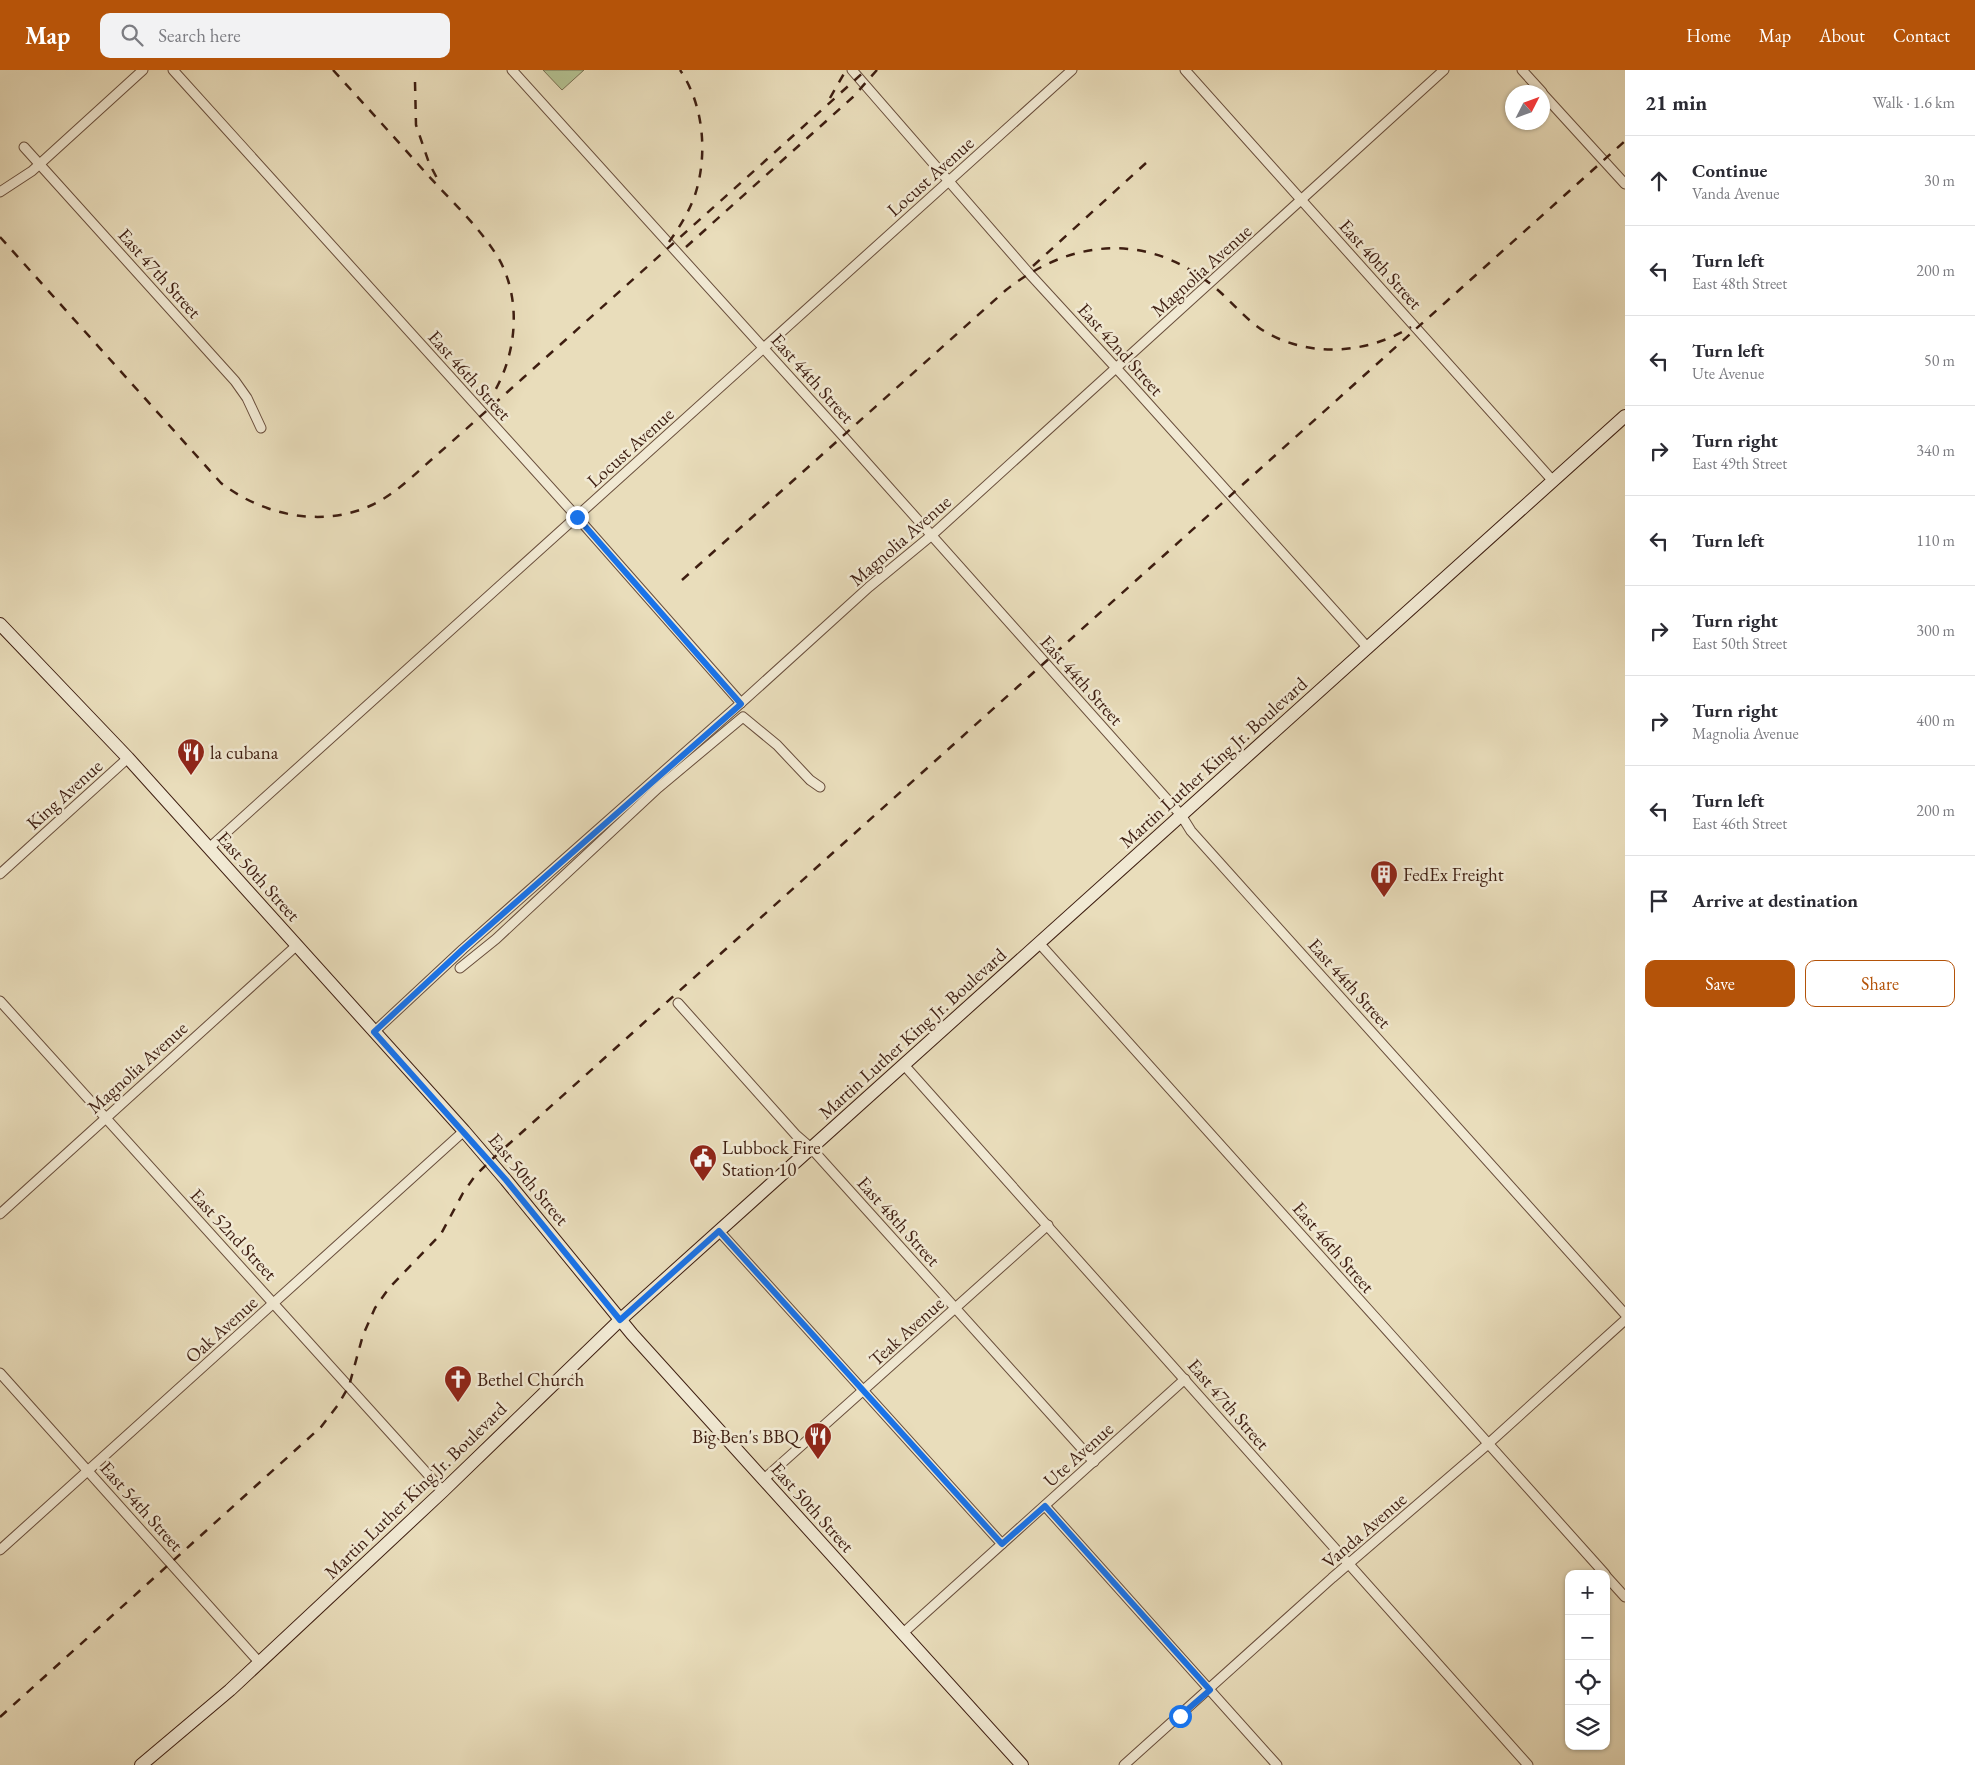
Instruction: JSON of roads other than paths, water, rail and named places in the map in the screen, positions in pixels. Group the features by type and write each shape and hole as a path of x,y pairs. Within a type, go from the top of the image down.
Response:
{"main road":[{"name":"Martin Luther King Jr. Boulevard","path":"141,1765 230,1690 443,1490 620,1320 1625,416"},
{"name":"East 50th Street","path":"0,624 128,758 464,1131 620,1320 1022,1765"}],"street":[{"path":"0,192 40,164 143,70"},
{"name":"East 46th Street","path":"173,70 577,517 741,704"},
{"name":"East 44th Street","path":"512,70 932,535 1181,815 1191,831 1625,1314"},
{"name":"East 42nd Street","path":"852,70 950,180 1027,271 1368,648"},
{"name":"Locust Avenue","path":"209,848 1072,70"},
{"name":"East 40th Street","path":"1185,70 1553,481"},
{"name":"Magnolia Avenue","path":"374,1032 471,942 741,704 869,587 932,535 1302,200 1305,194 1444,70"},
{"path":"1522,70 1535,85"},
{"path":"1550,102 1625,184"},
{"name":"East 47th Street","path":"24,147 235,381 261,428"},
{"path":"460,968 496,939 658,788 743,717 777,745 810,780 820,786"},
{"name":"King Avenue","path":"0,874 128,758"},
{"name":"East 46th Street","path":"1039,943 1222,1144 1601,1570"},
{"name":"Magnolia Avenue","path":"0,1214 296,946"},
{"name":"East 52nd Street","path":"0,1001 275,1302 443,1490"},
{"name":"East 48th Street","path":"678,1004 796,1135 812,1148 1094,1462"},
{"name":"East 47th Street","path":"904,1065 1186,1379 1528,1765"},
{"name":"Oak Avenue","path":"0,1550 464,1131"},
{"name":"Teak Avenue","path":"763,1480 1048,1225"},
{"path":"719,1231 1002,1544"},
{"name":"Vanda Avenue","path":"1124,1765 1349,1564 1488,1444 1625,1320"},
{"name":"East 54th Street","path":"0,1374 259,1662"},
{"name":"Ute Avenue","path":"902,1634 1186,1379"},
{"path":"1045,1506 1277,1765"},
{"name":"East 46th Street","path":"1610,1580 1625,1596"}],"railway":[{"path":"333,70 474,225 499,259 507,277 512,297 513,337 509,357 502,376 482,410"},
{"path":"669,242 684,220 693,201 702,164 699,114 688,84 680,70"},
{"path":"830,98 846,70"},
{"path":"0,237 221,483 256,504 275,511 314,517 334,516 372,505 388,496 403,484 866,70"},
{"path":"686,247 853,97 877,70"},
{"path":"415,82 416,125 429,163 438,180"},
{"path":"0,1717 321,1427 338,1405 349,1386 363,1335 375,1308 389,1288 441,1234 463,1193 475,1176 490,1161 1625,141"},
{"path":"1033,266 1146,163"},
{"path":"682,580 1006,290 1030,273 1080,252 1106,248 1132,249 1158,255 1183,266 1208,282 1260,329 1286,342 1304,347 1322,349 1359,347 1394,336 1411,327"}],"place":[{"name":"la cubana","path":"191,776"},
{"name":"FedEx Freight","path":"1384,898"},
{"name":"Lubbock Fire Station 10","path":"703,1182"},
{"name":"Bethel Church","path":"458,1403"},
{"name":"Big Ben's BBQ","path":"818,1460"}]}
